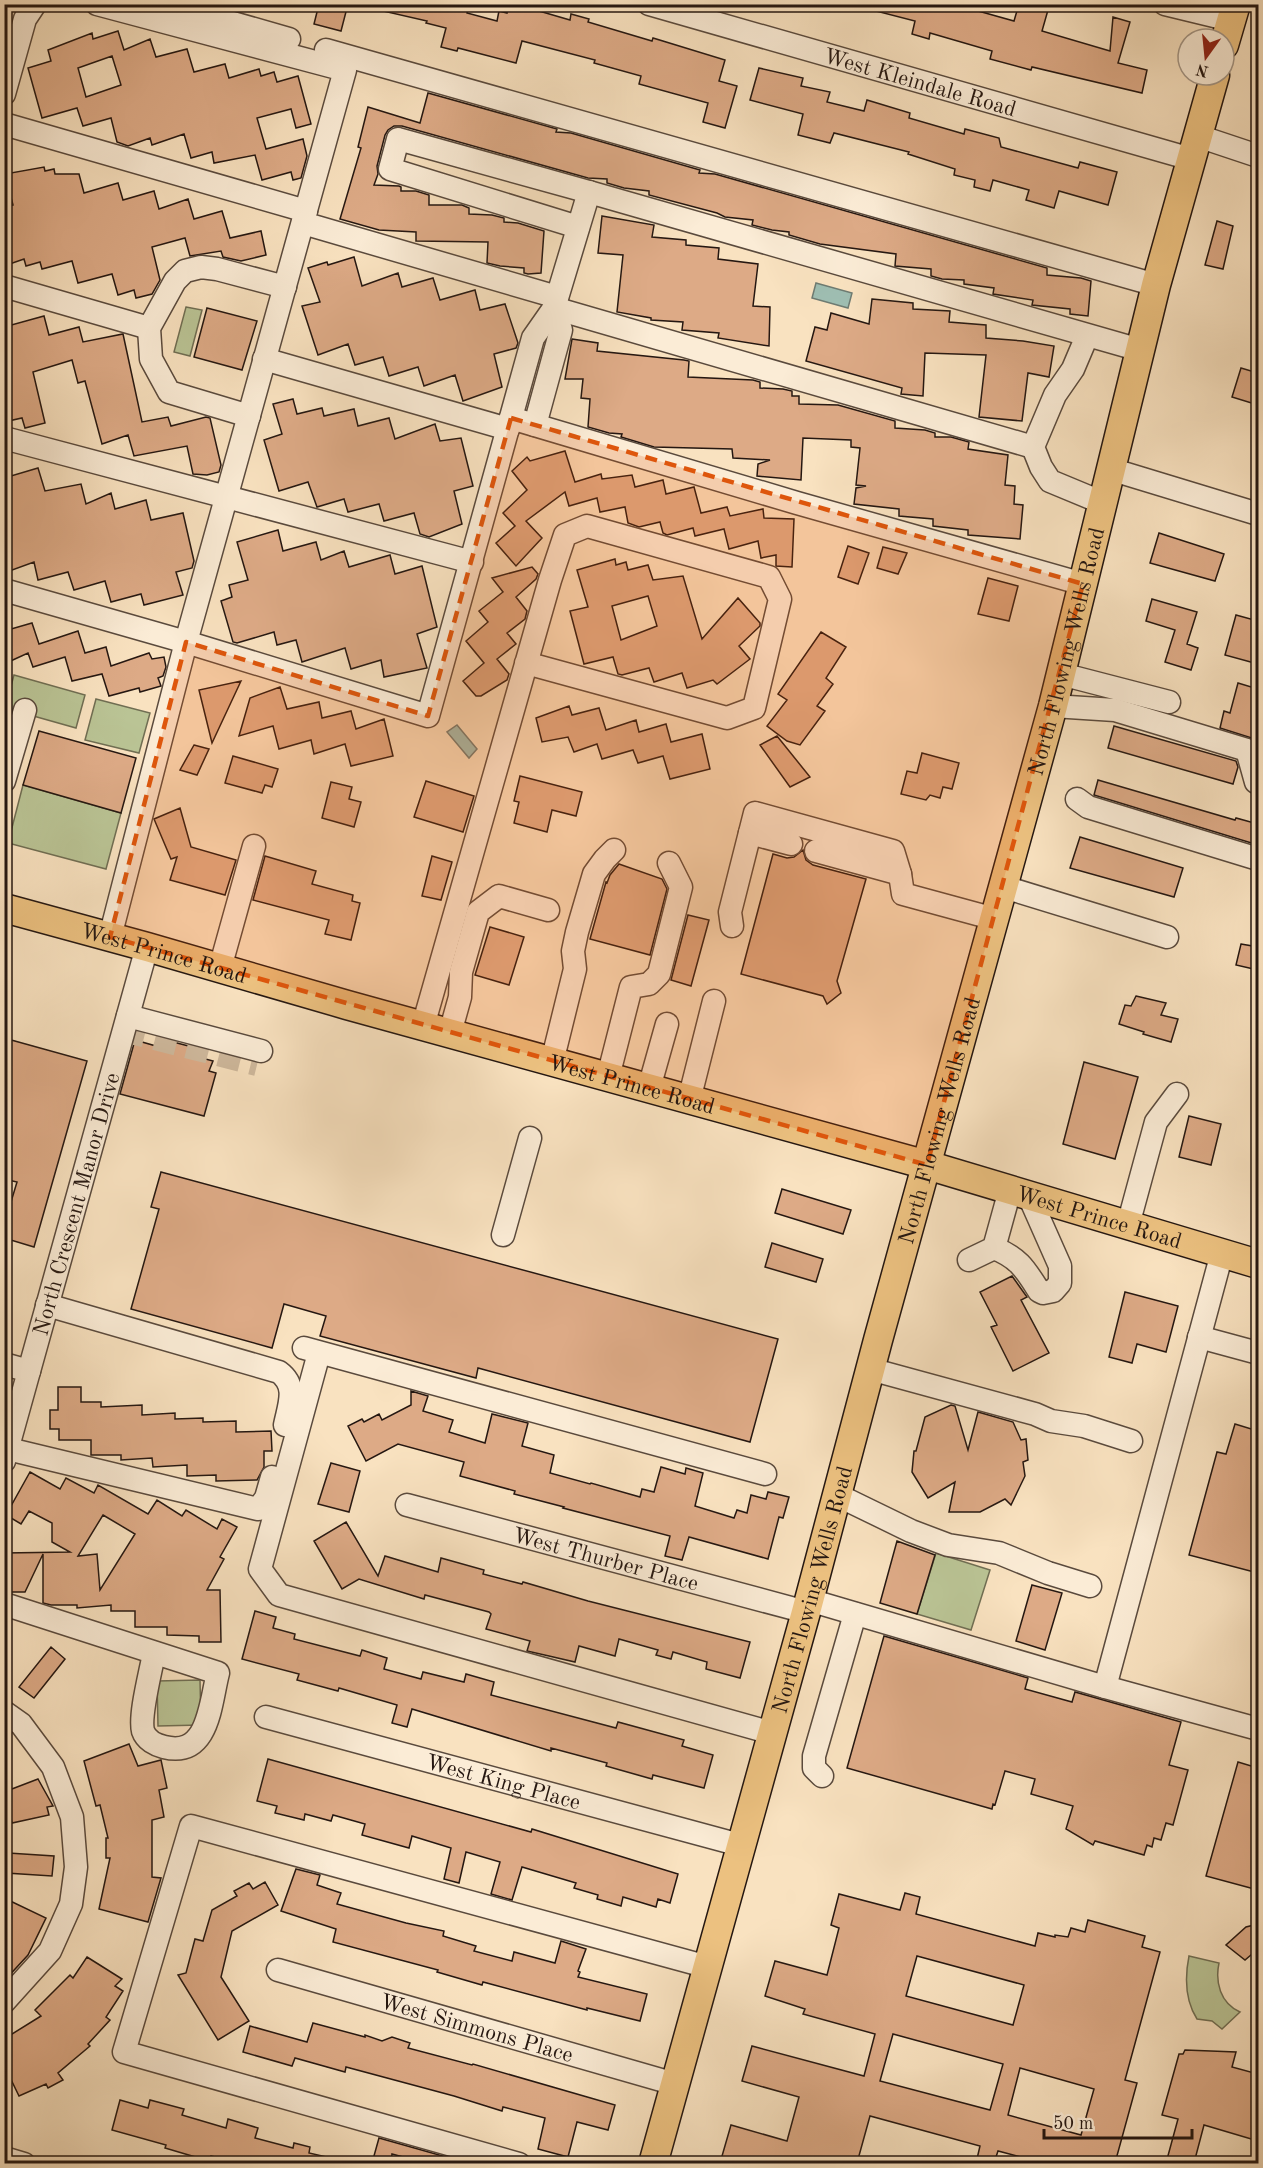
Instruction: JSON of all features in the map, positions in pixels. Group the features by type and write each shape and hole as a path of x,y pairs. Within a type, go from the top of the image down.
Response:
{"main road":[{"name":"North Flowing Wells Road","path":"653,2163 1053,706 1156,285 1212,87"},
{"name":"West Prince Road","path":"4,908 927,1166 1258,1264"}],"street":[{"path":"4,94 25,19 35,4"},
{"path":"97,4 345,70 186,642 110,937"},
{"path":"166,4 1156,285"},
{"name":"West Kleindale Road","path":"649,4 1194,147 1258,156"},
{"path":"1165,4 1230,23"},
{"path":"4,124 304,217 555,302 1033,447"},
{"path":"578,227 390,169 398,139 1140,350"},
{"path":"4,590 186,642 428,716 533,338 555,302 589,192"},
{"path":"249,416 169,392 151,359 149,328 175,281 185,271 201,267 209,268 285,287"},
{"path":"4,286 149,328"},
{"path":"535,425 561,330 555,302"},
{"path":"1087,336 1073,369 1051,405 1033,447 1050,481 1103,503"},
{"path":"264,359 509,423 535,425 797,503 1083,584"},
{"path":"4,438 472,562"},
{"path":"1110,469 1258,514"},
{"path":"423,1026 549,580 565,535 587,526 770,577 780,599 754,708 727,718 526,663"},
{"path":"1061,674 1169,702"},
{"path":"1053,706 1115,710 1246,750 1256,782"},
{"path":"4,781 25,710"},
{"path":"1077,799 1088,807 1258,859"},
{"path":"732,926 730,912 754,813 893,851 901,884"},
{"path":"750,833 791,844"},
{"path":"220,968 254,846"},
{"path":"552,1062 575,969 573,951 577,932 591,884 594,874 604,859 614,850"},
{"path":"816,851 995,919"},
{"path":"608,1077 631,987 649,984 659,974 681,887 669,863"},
{"path":"1004,887 1167,937"},
{"path":"450,1033 460,997 461,972 478,912 500,896 548,910"},
{"name":"North Crescent Manor Drive","path":"6,1455 147,947"},
{"path":"689,1100 714,1001"},
{"path":"128,1016 261,1051"},
{"path":"649,1088 667,1024"},
{"path":"1128,1225 1156,1122 1177,1094"},
{"path":"502,1235 530,1138"},
{"path":"994,1248 1009,1254 1020,1262 1039,1291 1043,1293 1053,1291 1060,1283 1060,1266 1020,1193"},
{"path":"969,1260 994,1248 1020,1193"},
{"path":"1105,1688 1222,1253"},
{"path":"6,1455 258,1509 266,1498 291,1397 287,1378 279,1372 47,1305"},
{"path":"1199,1337 1258,1353"},
{"path":"765,1474 311,1350 260,1569 279,1595 772,1733"},
{"path":"4,1364 29,1371"},
{"path":"870,1369 1035,1414 1051,1421 1084,1426 1131,1441"},
{"path":"837,1495 911,1531 948,1545 999,1553 1048,1573 1090,1586"},
{"name":"West Thurber Place","path":"406,1505 807,1606 855,1614 1105,1688 1258,1729"},
{"path":"4,1604 218,1673 203,1732 198,1741 187,1748 167,1748 153,1743 144,1732 143,1717 154,1653"},
{"path":"822,1776 814,1768 814,1756 855,1614"},
{"path":"4,1712 21,1724 53,1767 72,1817 76,1867 71,1904 50,1952 4,2002"},
{"name":"West King Place","path":"266,1717 740,1845"},
{"path":"519,2163 124,2052 190,1826 708,1967"},
{"name":"West Simmons Place","path":"278,1970 675,2084"},
{"path":"4,2158 24,2163"}],"highlighted area":[{"path":"511,418 1083,584 927,1165 110,937 186,642 428,716"}],"green space":[{"path":"186,307 202,310 190,356 174,352"},
{"path":"14,675 85,695 76,728 5,708"},
{"path":"96,699 150,713 139,753 85,740"},
{"path":"23,785 121,813 106,869 8,843"},
{"path":"936,1553 990,1570 971,1630 917,1614"},
{"path":"200,1680 201,1725 158,1726 157,1681"},
{"path":"1189,1956 1219,1963 1220,1991 1228,2003 1240,2012 1222,2029 1212,2021 1197,2019 1193,2012 1187,1988"}],"shaded area":[{"path":"816,283 852,293 848,308 812,298"},
{"path":"457,725 477,749 469,758 447,732"}],"building":[{"path":"319,4 348,4 341,31 314,24"},
{"path":"384,4 469,4 467,13 497,21 499,11 507,13 509,4 515,4 570,20 571,14 589,19 588,22 652,41 653,38 725,60 719,81 737,86 725,128 703,122 708,103 639,84 641,76 594,63 595,60 522,41 516,63 458,48 457,51 441,47 446,28 426,23 427,21 383,11"},
{"path":"873,4 973,4 971,9 1014,21 1019,4 1028,4 1048,10 1042,31 1110,51 1113,17 1130,22 1118,63 1147,70 1142,93 990,59 992,51 930,33 929,39 912,34 915,21 872,10"},
{"path":"118,31 124,50 150,39 156,57 187,49 194,72 225,64 229,78 259,69 261,76 274,72 277,82 298,76 311,124 296,128 291,109 257,118 266,149 303,139 307,156 301,178 293,180 291,172 262,180 255,155 214,163 212,152 191,158 184,134 152,145 150,138 128,146 117,142 111,118 83,126 77,108 42,118 28,68 51,61 48,50 92,33 93,39","holes":["112,56 121,85 86,97 78,68"]},
{"path":"759,68 803,78 801,86 830,92 827,102 864,111 867,100 910,113 909,118 964,134 965,129 999,138 1001,147 1078,168 1080,162 1117,172 1108,205 1059,191 1054,208 1026,200 1029,190 993,180 990,191 974,187 975,180 954,175 955,169 908,154 909,152 834,133 830,143 798,135 803,114 750,100"},
{"path":"428,93 557,129 556,132 571,133 700,170 699,173 715,174 1047,268 1047,275 1091,281 1088,316 1070,314 1070,309 1032,305 1033,300 993,294 994,288 964,284 964,280 931,276 931,269 895,266 896,254 820,244 789,235 789,232 752,225 753,220 725,217 649,195 649,191 607,183 607,179 588,178 402,126 394,126 385,135 374,185 399,186 401,191 416,191 429,195 429,205 462,205 469,208 469,214 492,215 504,218 504,222 518,223 544,231 541,273 528,274 524,273 524,268 487,263 488,242 416,241 416,232 379,230 340,219 361,148 358,147 368,107 420,123"},
{"path":"44,167 45,171 54,169 55,174 79,174 84,193 118,183 123,200 154,191 159,209 188,199 194,219 222,211 230,238 261,231 266,255 241,261 223,257 221,251 190,256 185,238 152,247 160,280 152,294 136,298 134,290 118,295 112,274 78,283 72,261 42,269 40,262 26,266 24,259 4,266 4,208 13,205 5,174"},
{"path":"602,216 654,225 652,237 686,240 686,245 719,248 718,259 758,264 753,306 770,307 769,346 718,338 719,333 682,330 683,322 651,320 651,318 617,312 623,255 598,253"},
{"path":"1217,221 1233,226 1223,269 1205,265"},
{"path":"354,257 362,286 398,273 402,287 433,278 440,300 475,290 480,310 505,304 518,343 516,348 494,354 502,387 463,401 455,375 424,386 418,367 389,376 383,357 355,365 348,344 318,355 302,306 320,302 308,268"},
{"path":"872,299 913,303 913,309 950,311 949,322 986,325 986,338 1054,346 1049,377 1028,373 1022,421 979,417 986,355 925,353 923,396 901,394 902,388 806,361 815,327 827,330 831,313 869,324"},
{"path":"207,308 257,321 242,370 194,357"},
{"path":"44,316 49,335 79,327 83,342 123,334 142,422 168,417 171,426 210,418 221,465 219,472 207,475 193,474 187,446 134,456 128,435 102,444 85,381 78,383 72,360 33,372 45,423 25,428 22,418 4,422 4,327"},
{"path":"572,339 598,343 597,351 689,361 688,377 753,380 760,382 760,388 792,391 792,396 799,396 799,404 838,405 895,421 895,428 925,430 935,433 935,437 951,437 969,442 968,449 1008,455 1005,485 1015,486 1014,504 1023,505 1020,539 968,535 968,530 933,526 933,519 899,516 899,509 854,504 856,488 866,486 856,485 860,448 851,447 851,440 803,438 801,480 757,476 758,464 770,460 733,458 732,449 654,447 621,437 622,434 588,427 590,399 581,398 583,379 565,379"},
{"path":"1241,368 1258,373 1258,405 1232,397"},
{"path":"293,399 297,414 322,408 324,416 354,409 358,426 389,418 395,439 435,424 440,441 461,438 473,486 454,491 462,524 429,537 420,534 414,513 384,521 379,504 348,512 344,499 317,507 308,482 279,491 264,440 282,434 273,404"},
{"path":"565,451 575,482 601,474 602,479 632,475 635,487 663,480 666,494 694,487 701,513 727,507 730,516 763,509 764,518 794,519 792,567 776,566 776,555 761,558 758,541 729,549 724,529 695,536 693,528 667,535 663,533 660,522 639,527 628,523 625,507 600,512 597,498 569,506 565,492 526,521 542,538 516,566 496,543 515,526 503,513 527,490 512,471 527,457 530,461"},
{"path":"38,468 45,491 81,484 86,504 111,493 115,509 146,500 151,520 183,513 194,561 192,568 176,572 183,595 144,605 141,594 111,602 105,581 74,590 68,572 38,580 34,562 4,573 4,478"},
{"path":"278,530 283,551 316,542 321,560 344,551 349,567 390,555 395,574 422,566 437,627 417,634 427,668 384,677 381,660 351,669 345,648 302,662 296,640 277,645 274,632 237,643 233,642 221,601 232,597 229,585 248,580 237,542"},
{"path":"1159,533 1224,554 1215,581 1150,563"},
{"path":"848,546 869,553 858,584 838,577"},
{"path":"883,547 907,553 898,574 877,568"},
{"path":"615,559 616,565 626,562 628,570 648,565 653,580 683,576 702,639 738,598 760,623 760,626 739,646 750,659 717,684 713,680 687,688 682,673 654,682 649,668 618,674 613,657 584,664 570,611 588,607 577,570","holes":["648,596 657,626 621,640 612,606"]},
{"path":"532,567 538,574 536,579 516,597 527,611 525,619 507,633 516,644 497,659 509,674 507,680 481,696 476,696 463,681 484,663 466,641 488,622 479,611 503,592 492,578"},
{"path":"988,578 1018,586 1009,621 978,614"},
{"path":"1152,599 1197,612 1187,644 1198,648 1191,670 1165,662 1175,630 1146,621"},
{"path":"1236,615 1258,621 1258,664 1225,655"},
{"path":"32,623 39,644 78,631 85,653 106,647 111,666 149,653 152,659 164,657 166,667 163,676 158,678 161,686 140,692 139,688 109,696 102,674 72,681 65,657 33,667 28,653 4,664 4,631"},
{"path":"821,632 846,647 826,678 833,684 817,706 825,711 800,745 787,741 767,726 787,700 778,694"},
{"path":"241,681 212,743 199,690"},
{"path":"1238,683 1258,689 1258,740 1220,728 1224,711 1230,713"},
{"path":"280,687 287,709 319,702 322,718 351,711 356,729 384,719 393,756 351,766 345,744 314,754 311,740 279,749 273,726 239,736 250,698"},
{"path":"569,706 572,715 599,708 606,730 636,720 639,732 666,724 671,742 702,734 710,769 670,779 663,756 638,763 633,750 602,759 597,744 574,752 568,737 542,742 536,718"},
{"path":"1114,726 1236,761 1238,767 1233,784 1108,748"},
{"path":"39,731 136,758 121,813 23,785"},
{"path":"777,736 810,777 790,787 760,745"},
{"path":"194,745 209,749 197,775 180,770"},
{"path":"922,753 959,763 952,789 943,787 940,798 930,795 926,800 901,794 907,771 917,773"},
{"path":"233,756 278,769 272,787 265,785 262,793 225,783"},
{"path":"520,776 582,792 576,816 552,810 547,832 514,823 519,802 514,801"},
{"path":"1098,780 1235,820 1236,818 1258,824 1258,845 1094,795"},
{"path":"426,781 474,796 463,832 414,817"},
{"path":"331,782 352,787 349,799 361,802 354,827 322,818"},
{"path":"180,808 191,847 236,860 225,895 170,880 177,857 171,859 154,819"},
{"path":"1080,837 1183,868 1174,897 1070,868"},
{"path":"803,850 806,860 813,865 866,879 837,981 841,993 827,1004 823,996 741,974 773,854 787,858 794,857"},
{"path":"265,856 316,871 312,884 353,895 352,901 360,903 351,940 325,934 329,920 253,900"},
{"path":"432,856 452,862 441,900 422,896"},
{"path":"619,864 662,879 667,889 650,955 590,939 606,882"},
{"path":"688,915 709,920 691,986 671,980"},
{"path":"490,927 524,937 509,985 475,975"},
{"path":"1241,944 1258,947 1258,970 1236,965"},
{"path":"1136,996 1166,1003 1161,1015 1178,1019 1171,1042 1119,1024 1125,1005 1131,1006"},
{"path":"4,1038 87,1061 34,1247 4,1238 4,1225 17,1182 4,1179"},
{"path":"158,1038 200,1049 198,1057 213,1061 209,1071 216,1073 204,1116 120,1094 135,1040 156,1046"},
{"path":"1084,1062 1138,1077 1115,1159 1063,1144"},
{"path":"1189,1116 1221,1124 1211,1165 1179,1157"},
{"path":"161,1172 778,1339 750,1442 478,1368 476,1378 320,1336 326,1316 284,1304 272,1348 131,1309 159,1209 151,1207"},
{"path":"782,1189 851,1210 843,1234 775,1213"},
{"path":"772,1243 823,1259 816,1282 765,1267"},
{"path":"1012,1276 1027,1297 1021,1300 1049,1353 1013,1371 991,1327 997,1325 980,1292"},
{"path":"1125,1292 1178,1306 1166,1352 1137,1344 1132,1363 1109,1357"},
{"path":"58,1387 81,1387 81,1402 101,1402 101,1407 142,1405 142,1415 175,1413 175,1419 203,1418 203,1422 236,1421 236,1432 271,1431 272,1451 264,1451 264,1467 257,1480 216,1481 216,1475 187,1476 187,1465 153,1467 152,1458 121,1460 121,1455 91,1455 91,1440 59,1440 59,1429 50,1429 50,1410 58,1410"},
{"path":"411,1391 428,1396 423,1411 453,1420 449,1432 485,1443 492,1414 528,1423 522,1446 554,1455 550,1473 640,1497 642,1489 654,1492 661,1467 685,1474 686,1468 703,1473 695,1506 734,1518 737,1510 747,1513 751,1495 766,1499 768,1492 789,1497 783,1518 779,1517 768,1559 689,1537 682,1560 665,1556 670,1536 514,1494 515,1491 460,1476 464,1462 398,1444 366,1461 348,1426 362,1419 364,1422 379,1414 382,1420 411,1405"},
{"path":"951,1405 955,1406 968,1450 978,1412 1013,1422 1021,1440 1026,1439 1028,1460 1023,1462 1025,1476 1011,1505 1005,1499 980,1512 949,1512 955,1482 928,1498 912,1472 914,1451 916,1451 925,1417"},
{"path":"1235,1424 1258,1431 1258,1573 1189,1555 1217,1452 1226,1454"},
{"path":"331,1463 360,1471 349,1512 318,1504"},
{"path":"30,1472 60,1489 66,1478 94,1493 98,1485 148,1514 157,1500 182,1516 186,1510 217,1529 222,1519 237,1527 220,1557 224,1559 207,1590 220,1590 221,1642 199,1642 199,1636 167,1635 167,1627 135,1627 135,1611 111,1611 111,1605 77,1608 77,1605 43,1603 43,1554 25,1592 10,1592 10,1582 4,1582 4,1553 70,1552 52,1542 52,1523 29,1511 21,1524 6,1515","holes":["103,1515 135,1534 100,1590 97,1554 78,1556"]},
{"path":"346,1522 378,1576 385,1556 438,1572 441,1558 484,1570 483,1574 522,1584 523,1582 750,1642 740,1678 706,1669 707,1662 673,1652 671,1659 656,1655 658,1650 619,1639 615,1656 579,1646 575,1662 527,1651 530,1641 486,1629 491,1614 489,1612 425,1595 424,1599 359,1579 342,1589 314,1541"},
{"path":"897,1541 935,1555 917,1614 880,1603"},
{"path":"1032,1585 1062,1593 1045,1650 1016,1641"},
{"path":"255,1611 276,1617 273,1628 295,1634 294,1639 360,1656 362,1650 387,1658 384,1669 421,1679 423,1672 464,1682 466,1674 494,1682 491,1695 616,1728 618,1722 684,1740 682,1746 713,1755 704,1788 653,1775 652,1779 606,1766 607,1763 551,1748 551,1751 412,1709 407,1727 392,1723 397,1705 339,1688 338,1691 297,1680 299,1674 242,1659"},
{"path":"884,1636 1028,1678 1025,1689 1072,1702 1075,1692 1181,1722 1169,1765 1188,1770 1173,1825 1166,1823 1161,1840 1154,1838 1152,1847 1147,1845 1144,1855 1095,1841 1093,1845 1066,1829 1073,1806 1031,1794 1035,1779 1005,1771 992,1809 847,1768"},
{"path":"51,1647 65,1659 34,1698 19,1687"},
{"path":"129,1744 138,1766 161,1760 167,1788 159,1790 164,1817 152,1820 152,1877 161,1878 148,1922 99,1909 110,1858 106,1858 106,1838 108,1838 100,1805 96,1806 84,1761"},
{"path":"268,1759 531,1832 532,1829 678,1874 670,1903 658,1899 656,1907 623,1897 621,1906 597,1899 598,1895 574,1888 576,1883 522,1867 512,1900 491,1894 500,1862 466,1852 459,1883 444,1879 451,1848 412,1836 409,1848 362,1835 365,1824 333,1815 331,1821 305,1814 304,1820 275,1813 277,1806 257,1801"},
{"path":"1238,1762 1258,1768 1258,1890 1206,1876"},
{"path":"38,1779 53,1806 47,1807 49,1815 12,1823 4,1792"},
{"path":"8,1853 54,1856 52,1876 6,1873"},
{"path":"296,1869 320,1875 317,1885 341,1893 337,1904 444,1931 443,1936 476,1946 474,1951 512,1961 514,1952 555,1963 561,1941 586,1949 578,1977 647,1994 640,2021 587,2008 587,2010 483,1982 482,1985 437,1972 438,1970 333,1942 336,1929 281,1911"},
{"path":"265,1882 278,1905 232,1931 221,1977 249,2021 218,2040 178,1975 186,1973 195,1939 203,1941 212,1910 237,1896 234,1891 249,1883 253,1889"},
{"path":"905,1893 920,1897 916,1914 1035,1946 1038,1933 1068,1937 1071,1928 1085,1932 1088,1920 1145,1936 1142,1947 1160,1952 1125,2080 1137,2083 1115,2163 1044,2163 998,2151 994,2163 976,2163 980,2146 870,2116 857,2163 720,2163 731,2125 787,2141 799,2097 742,2081 752,2046 864,2076 875,2034 803,2014 805,2009 765,1996 775,1961 827,1975 839,1928 831,1925 839,1894 900,1910","holes":["917,1956 1024,1985 1013,2025 906,1996","893,2034 1003,2064 990,2110 880,2081","1020,2068 1094,2089 1081,2135 1008,2115"]},
{"path":"4,1898 46,1918 28,1955 4,1981"},
{"path":"1258,1924 1258,1949 1245,1960 1226,1945 1246,1927"},
{"path":"87,1957 122,1979 115,1986 123,1991 106,2017 110,2020 88,2044 90,2046 58,2073 63,2080 48,2088 46,2084 19,2096 4,2065 4,2039 41,2016 35,2010 70,1975 73,1978"},
{"path":"313,2023 382,2041 392,2037 410,2043 408,2048 473,2064 615,2105 608,2130 577,2122 568,2157 538,2149 545,2118 503,2107 502,2111 346,2067 345,2072 295,2058 292,2066 243,2052 250,2026 307,2042"},
{"path":"1185,2050 1236,2052 1232,2067 1258,2074 1258,2141 1204,2125 1194,2163 1166,2163 1178,2119 1162,2115 1179,2054 1183,2054"},
{"path":"120,2100 148,2108 150,2100 184,2109 182,2115 226,2128 228,2119 258,2128 255,2138 293,2148 294,2143 310,2147 309,2153 331,2158 330,2163 236,2163 211,2156 209,2161 165,2148 166,2145 112,2130"},
{"path":"379,2138 464,2163 425,2163 392,2154 391,2163 372,2163"}],"tunnel":[{"path":"123,1031 257,1065"}]}
